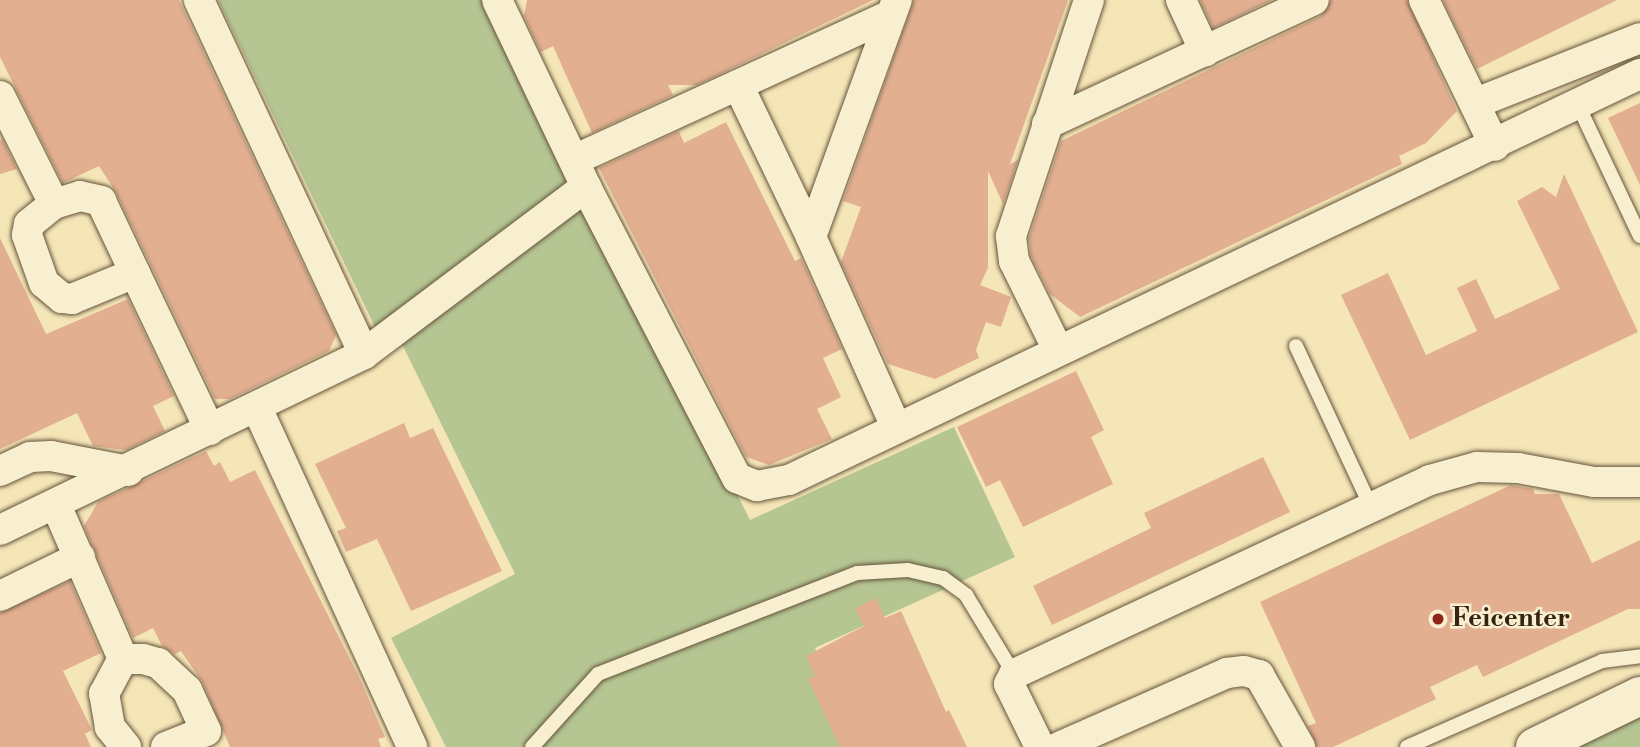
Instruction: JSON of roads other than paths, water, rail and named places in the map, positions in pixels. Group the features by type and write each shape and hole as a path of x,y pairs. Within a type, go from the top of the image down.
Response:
{"main road":[{"path":"1535,747 1640,696"}],"street":[{"path":"199,0 364,354"},
{"path":"497,0 580,173 737,478 757,486 789,481 896,427 1495,146 1640,74"},
{"path":"1058,350 1011,249 1047,124 1089,0"},
{"path":"1181,0 1205,52"},
{"path":"1047,124 1314,0"},
{"path":"1424,0 1495,146"},
{"path":"0,530 129,471 364,354 580,173 738,85 894,8"},
{"path":"811,237 894,8"},
{"path":"1476,103 1640,38"},
{"path":"738,85 811,237 896,427"},
{"path":"0,96 54,204"},
{"path":"135,274 72,299 54,293 44,283 27,235 36,214 54,204 80,196 101,201 210,430"},
{"path":"257,408 412,747"},
{"path":"0,471 30,457 51,456 129,471"},
{"path":"1040,747 1009,684 1014,674 1372,511 1430,481 1477,467 1518,468 1594,482 1640,482"},
{"path":"56,505 123,659"},
{"path":"0,596 80,557"},
{"path":"123,659 158,663 187,690 210,739 166,747"},
{"path":"123,659 109,681 104,708 110,727 126,747"},
{"path":"1059,747 1227,673 1244,671 1259,675 1300,747"}],"lane":[{"path":"1578,105 1640,236"},
{"path":"1296,346 1372,511"},
{"path":"532,747 598,674 857,573 908,570 943,578 966,595 1014,674"},
{"path":"1407,747 1602,661 1640,656"}],"place":[{"name":"Feicenter","path":"1438,619"}]}
